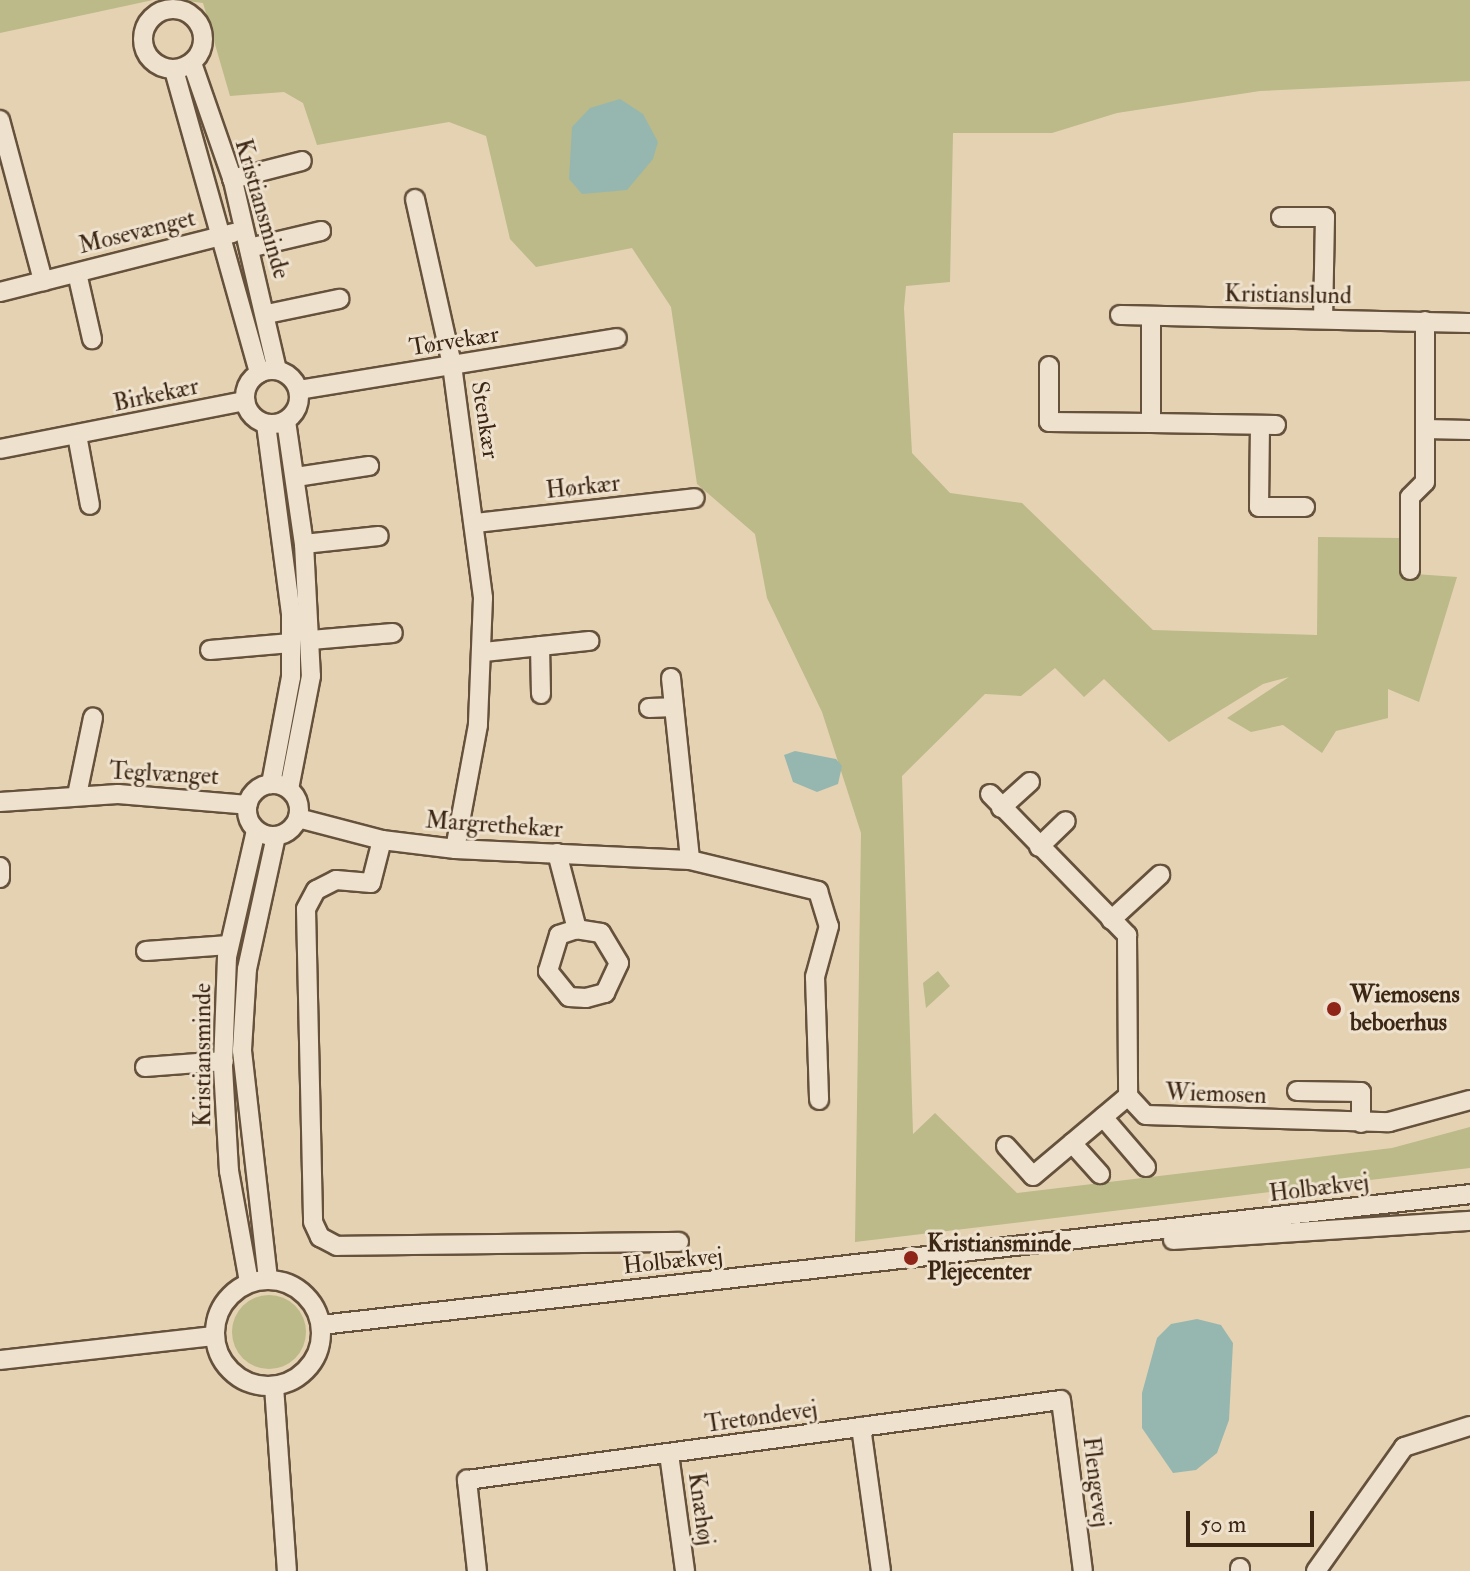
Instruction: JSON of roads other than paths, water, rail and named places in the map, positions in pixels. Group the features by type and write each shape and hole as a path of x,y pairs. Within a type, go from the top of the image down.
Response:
{"street":[{"path":"163,10 185,11 200,25 203,45 192,63 174,70 144,51 145,27 163,10"},
{"name":"Kristiansminde","path":"192,63 232,179 267,314 268,372"},
{"name":"Kristiansminde","path":"174,70 268,372"},
{"path":"0,120 43,281"},
{"path":"232,179 302,161"},
{"name":"Stenkær","path":"415,199 452,365 476,523 484,652 455,849"},
{"path":"1281,217 1325,217 1323,319"},
{"name":"Mosevænget","path":"0,292 225,235 246,239 321,231"},
{"path":"77,273 92,339"},
{"path":"267,314 339,299"},
{"name":"Kristianslund","path":"1120,315 1470,323"},
{"path":"1151,316 1151,423"},
{"path":"1410,570 1410,497 1425,482 1425,321"},
{"name":"Tørvekær","path":"299,390 617,338"},
{"path":"1049,366 1049,422 1268,425 1259,507 1305,507"},
{"path":"299,390 268,372 245,401 266,424 291,643 280,786 298,818 276,836 256,830 248,805 280,786 304,728 311,640 304,544 286,421 299,390"},
{"name":"Birkekær","path":"0,449 245,401"},
{"path":"266,424 286,421"},
{"path":"1425,429 1470,430"},
{"path":"77,435 90,505"},
{"path":"296,477 369,466"},
{"name":"Hørkær","path":"476,523 695,498"},
{"path":"304,544 379,536"},
{"path":"311,640 393,633"},
{"path":"484,652 589,641"},
{"path":"210,650 291,643"},
{"path":"540,646 541,694"},
{"path":"671,678 690,860"},
{"path":"649,708 674,707"},
{"name":"Teglvænget","path":"77,795 93,718"},
{"path":"1006,1146 1033,1176 1128,1096 1127,935 996,801 1030,782"},
{"name":"Teglvænget","path":"0,802 77,795 248,805"},
{"name":"Margrethekær","path":"298,818 382,840 455,849 690,860 796,880 818,891 827,906 815,977 819,1100"},
{"path":"1039,847 1066,821"},
{"name":"Kristiansminde","path":"256,830 229,945 224,1061 229,1171 258,1281"},
{"name":"Kristiansminde","path":"258,1281 242,1050 247,969 276,836"},
{"path":"382,840 371,883 336,880 316,890 306,909 313,1222 320,1237 337,1246 679,1242"},
{"path":"557,853 577,929"},
{"path":"0,867 0,878"},
{"path":"1111,920 1160,875"},
{"path":"146,951 229,945"},
{"path":"145,1067 224,1061"},
{"path":"1297,1091 1361,1092 1361,1123"},
{"name":"Wiemosen","path":"1128,1096 1146,1115 1170,1119 1361,1123 1470,1100"},
{"path":"1103,1117 1146,1167"},
{"path":"1072,1143 1100,1174"},
{"name":"Holbækvej","path":"321,1325 1030,1248 1470,1194"},
{"name":"Holbækvej","path":"1030,1248 1470,1221"},
{"path":"258,1281 303,1292 321,1325 307,1370 274,1386 240,1379 214,1336 223,1303 258,1281"},
{"path":"0,1360 214,1336"},
{"path":"274,1386 287,1571"},
{"name":"Tretøndevej","path":"477,1571 467,1480 1061,1400"},
{"name":"Flengevej","path":"1061,1400 1083,1571"},
{"path":"1316,1571 1404,1447 1470,1426"},
{"path":"861,1427 881,1571"},
{"name":"Knæhøj","path":"669,1454 685,1571"}],"water":[{"path":"620,99 643,114 658,142 653,159 627,190 582,194 569,179 572,127 590,108"},
{"path":"795,751 836,759 842,766 838,784 817,792 793,782 784,755"},
{"path":"1197,1319 1221,1325 1233,1343 1229,1420 1217,1453 1196,1470 1173,1473 1142,1428 1142,1393 1157,1338 1171,1324"}],"place":[{"name":"Wiemosens beboerhus","path":"1334,1009"},
{"name":"Kristiansminde Plejecenter","path":"911,1258"}]}
